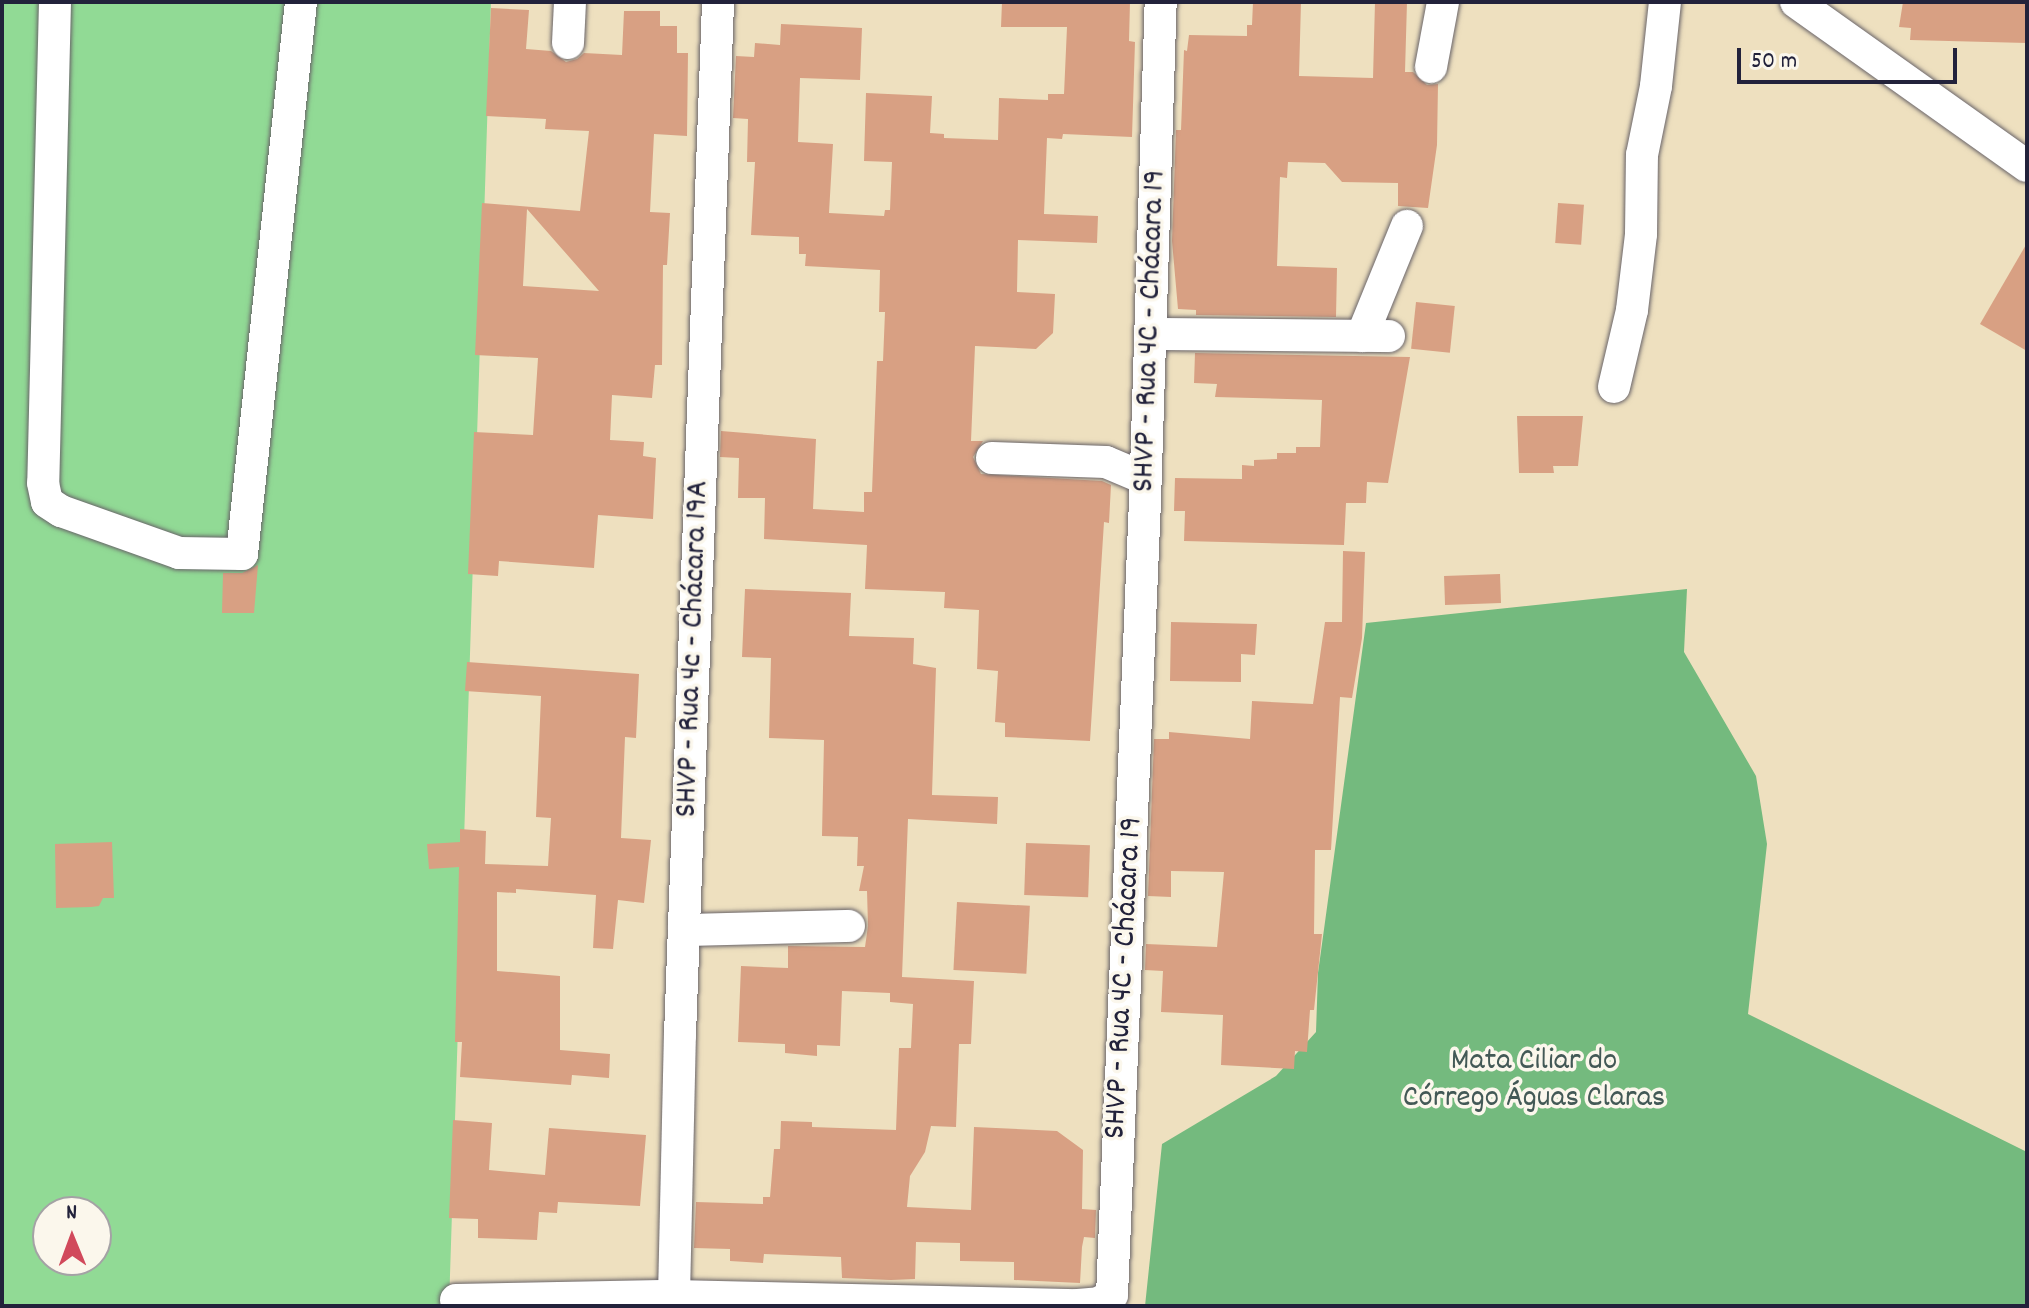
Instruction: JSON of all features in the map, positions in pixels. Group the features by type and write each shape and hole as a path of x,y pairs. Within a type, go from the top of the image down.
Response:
{"street":[{"path":"55,2 43,483 47,502 61,511 179,553 242,554 301,2"},
{"path":"568,43 570,2"},
{"name":"SHVP - Rua 4c - Chácara 19A","path":"674,1296 684,930 718,2"},
{"name":"SHVP - Rua 4C - Chácara 19","path":"456,1300 674,1296 1078,1305 1099,1303 1112,1295 1146,479 1161,2"},
{"path":"1431,67 1443,2"},
{"path":"1614,387 1632,310 1641,234 1642,155 1656,86 1665,2"},
{"path":"1796,2 2027,166"},
{"path":"1151,334 1375,336 1407,226"},
{"path":"992,458 1106,462 1146,479"},
{"path":"684,930 849,926"}],"green space":[{"path":"2,2 491,2 449,1306 2,1306"},
{"name":"Mata Ciliar do Córrego Águas Claras","path":"1687,589 1684,652 1756,776 1767,844 1748,1014 2027,1152 2027,1306 1145,1306 1162,1144 1276,1076 1316,1032 1318,973 1366,623"}],"building":[{"path":"1002,2 1130,2 1129,41 1135,42 1132,137 1063,134 1062,139 1047,138 1044,214 1098,216 1097,243 1018,240 1017,292 1055,294 1053,333 1036,349 975,346 971,441 983,441 973,457 981,474 1102,481 1111,485 1109,523 1104,522 1090,741 1005,737 1005,723 995,722 998,671 977,669 979,610 944,608 945,592 865,589 867,545 764,539 765,498 738,498 739,458 720,457 721,431 816,439 813,509 864,512 864,492 872,492 877,361 883,361 885,312 879,312 880,270 805,266 806,254 799,254 799,237 751,235 755,162 747,162 748,119 733,118 736,56 754,57 755,43 780,45 781,24 862,28 860,80 800,78 798,142 833,144 829,213 884,216 885,210 890,210 892,162 864,161 866,93 932,96 930,133 944,134 944,138 998,140 999,98 1048,100 1048,94 1064,94 1067,27 1001,27"},
{"path":"1253,2 1301,2 1299,76 1373,78 1375,2 1407,2 1405,72 1413,72 1427,85 1438,84 1437,145 1428,208 1398,206 1398,183 1342,182 1325,163 1288,162 1287,178 1280,177 1277,266 1337,268 1336,317 1196,315 1196,310 1178,309 1172,241 1176,130 1181,130 1184,50 1187,51 1189,35 1247,36 1247,25 1252,25"},
{"path":"1903,2 2027,2 2027,43 1910,40 1911,28 1899,27"},
{"path":"491,8 529,10 526,49 551,51 566,62 584,53 622,55 624,11 660,11 660,26 677,26 677,53 688,53 687,136 654,134 650,212 670,213 667,265 663,265 662,365 655,365 652,398 612,395 610,440 644,442 643,456 656,458 653,519 598,515 594,568 499,561 498,576 468,574 474,432 533,435 538,358 475,355 482,203 580,211 589,131 545,129 546,119 486,116","holes":["527,209 599,291 523,286"]},
{"path":"1558,203 1584,205 1581,245 1555,243"},
{"path":"2027,243 2027,351 1980,324"},
{"path":"1416,302 1455,306 1450,353 1411,349"},
{"path":"1195,353 1410,357 1388,483 1367,482 1366,503 1346,503 1344,545 1184,541 1185,511 1174,511 1175,478 1242,479 1242,465 1254,466 1254,460 1277,459 1277,453 1296,453 1296,447 1320,447 1322,400 1215,397 1217,384 1194,383"},
{"path":"1517,416 1583,416 1578,466 1553,466 1554,473 1519,473"},
{"path":"1343,551 1365,552 1362,638 1352,698 1340,697 1331,850 1315,850 1314,934 1322,934 1307,1052 1295,1051 1294,1069 1221,1065 1223,1015 1161,1012 1163,971 1145,970 1146,944 1217,947 1224,872 1171,871 1171,897 1148,896 1154,739 1169,739 1169,732 1250,739 1252,701 1313,704 1325,622 1342,622"},
{"path":"258,565 254,613 222,613 223,573 242,573"},
{"path":"1500,574 1501,603 1445,605 1444,576"},
{"path":"745,589 851,593 849,636 914,638 913,664 936,668 932,795 998,797 997,824 908,819 902,977 974,981 971,1044 959,1044 956,1127 931,1126 925,1152 910,1176 907,1207 971,1210 974,1127 1057,1131 1083,1150 1082,1209 1096,1210 1095,1238 1084,1237 1080,1283 1014,1280 1014,1262 960,1261 960,1243 916,1242 915,1279 891,1280 842,1278 841,1257 764,1254 763,1263 730,1261 730,1249 694,1248 696,1202 763,1204 763,1197 770,1197 774,1149 780,1149 781,1121 812,1122 812,1127 896,1130 899,1048 911,1048 913,1004 890,1002 890,993 842,991 840,1046 817,1045 817,1056 785,1053 785,1044 738,1042 741,966 788,968 788,946 865,947 868,926 867,891 859,891 864,866 857,866 858,837 822,836 824,740 769,738 771,658 742,657"},
{"path":"1171,622 1257,624 1255,655 1241,654 1241,682 1170,681"},
{"path":"467,662 639,674 636,738 625,737 621,838 651,840 644,903 618,900 613,949 593,948 596,895 516,889 516,893 497,892 497,971 560,976 560,1050 610,1054 609,1078 572,1075 571,1085 460,1077 462,1042 455,1042 459,867 429,869 427,844 460,842 460,829 486,831 485,864 548,866 551,818 536,817 541,696 465,691"},
{"path":"112,842 114,898 103,898 99,906 56,908 55,844"},
{"path":"1026,843 1090,845 1088,897 1024,895"},
{"path":"957,902 1030,906 1026,974 953,970"},
{"path":"453,1120 492,1123 489,1170 545,1175 549,1128 646,1135 640,1206 558,1202 557,1213 539,1212 537,1240 478,1238 478,1219 449,1218"}]}
